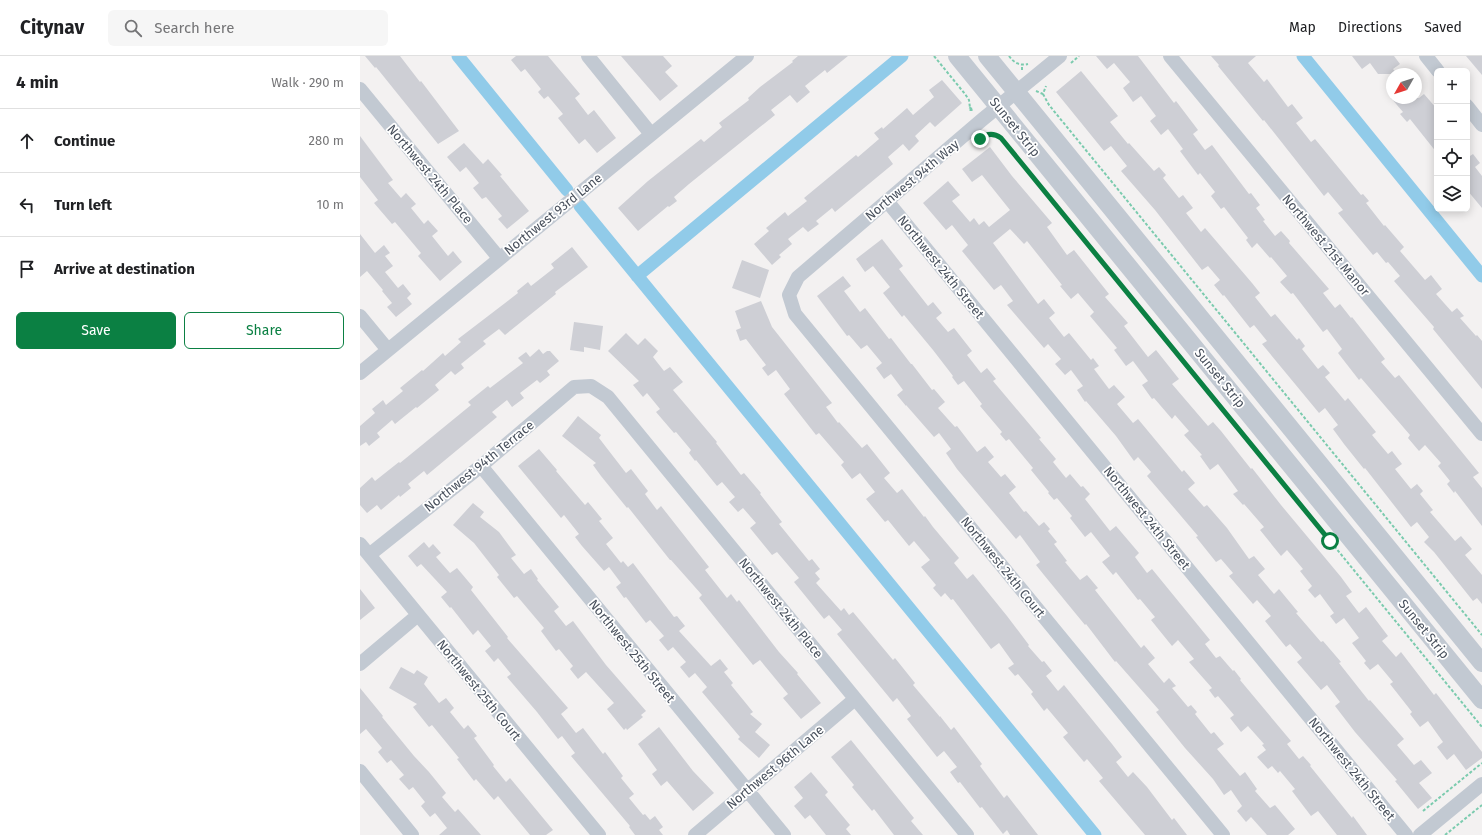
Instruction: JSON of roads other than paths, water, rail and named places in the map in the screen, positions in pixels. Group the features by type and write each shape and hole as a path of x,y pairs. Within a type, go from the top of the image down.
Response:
{"street":[{"path":"588,56 651,134"},
{"name":"Northwest 93rd Lane","path":"360,373 747,56"},
{"name":"Sunset Strip","path":"957,56 1482,700"},
{"name":"Sunset Strip","path":"987,56 1482,663"},
{"name":"Northwest 94th Way","path":"789,295 798,278 998,106 1060,56"},
{"name":"Northwest 21st Manor","path":"1170,56 1482,434"},
{"path":"1426,56 1436,68"},
{"name":"Northwest 24th Place","path":"360,89 499,258"},
{"path":"1470,110 1482,125"},
{"name":"Northwest 24th Street","path":"887,201 1406,835"},
{"name":"Northwest 24th Court","path":"789,295 795,314 1223,835"},
{"path":"360,316 388,350"},
{"name":"Northwest 24th Place","path":"591,386 608,397 967,835"},
{"name":"Northwest 94th Terrace","path":"369,555 481,466 574,387 591,386"},
{"name":"Northwest 25th Street","path":"481,466 784,835"},
{"name":"Northwest 25th Court","path":"360,544 599,835"},
{"path":"360,664 418,615"},
{"name":"Northwest 96th Lane","path":"695,835 855,699"},
{"path":"360,771 412,835"},
{"path":"1420,835 1482,784"}],"waterway":[{"path":"458,56 567,190"},
{"path":"637,276 902,56"},
{"path":"1303,56 1482,276"},
{"path":"580,206 1095,835"}]}
